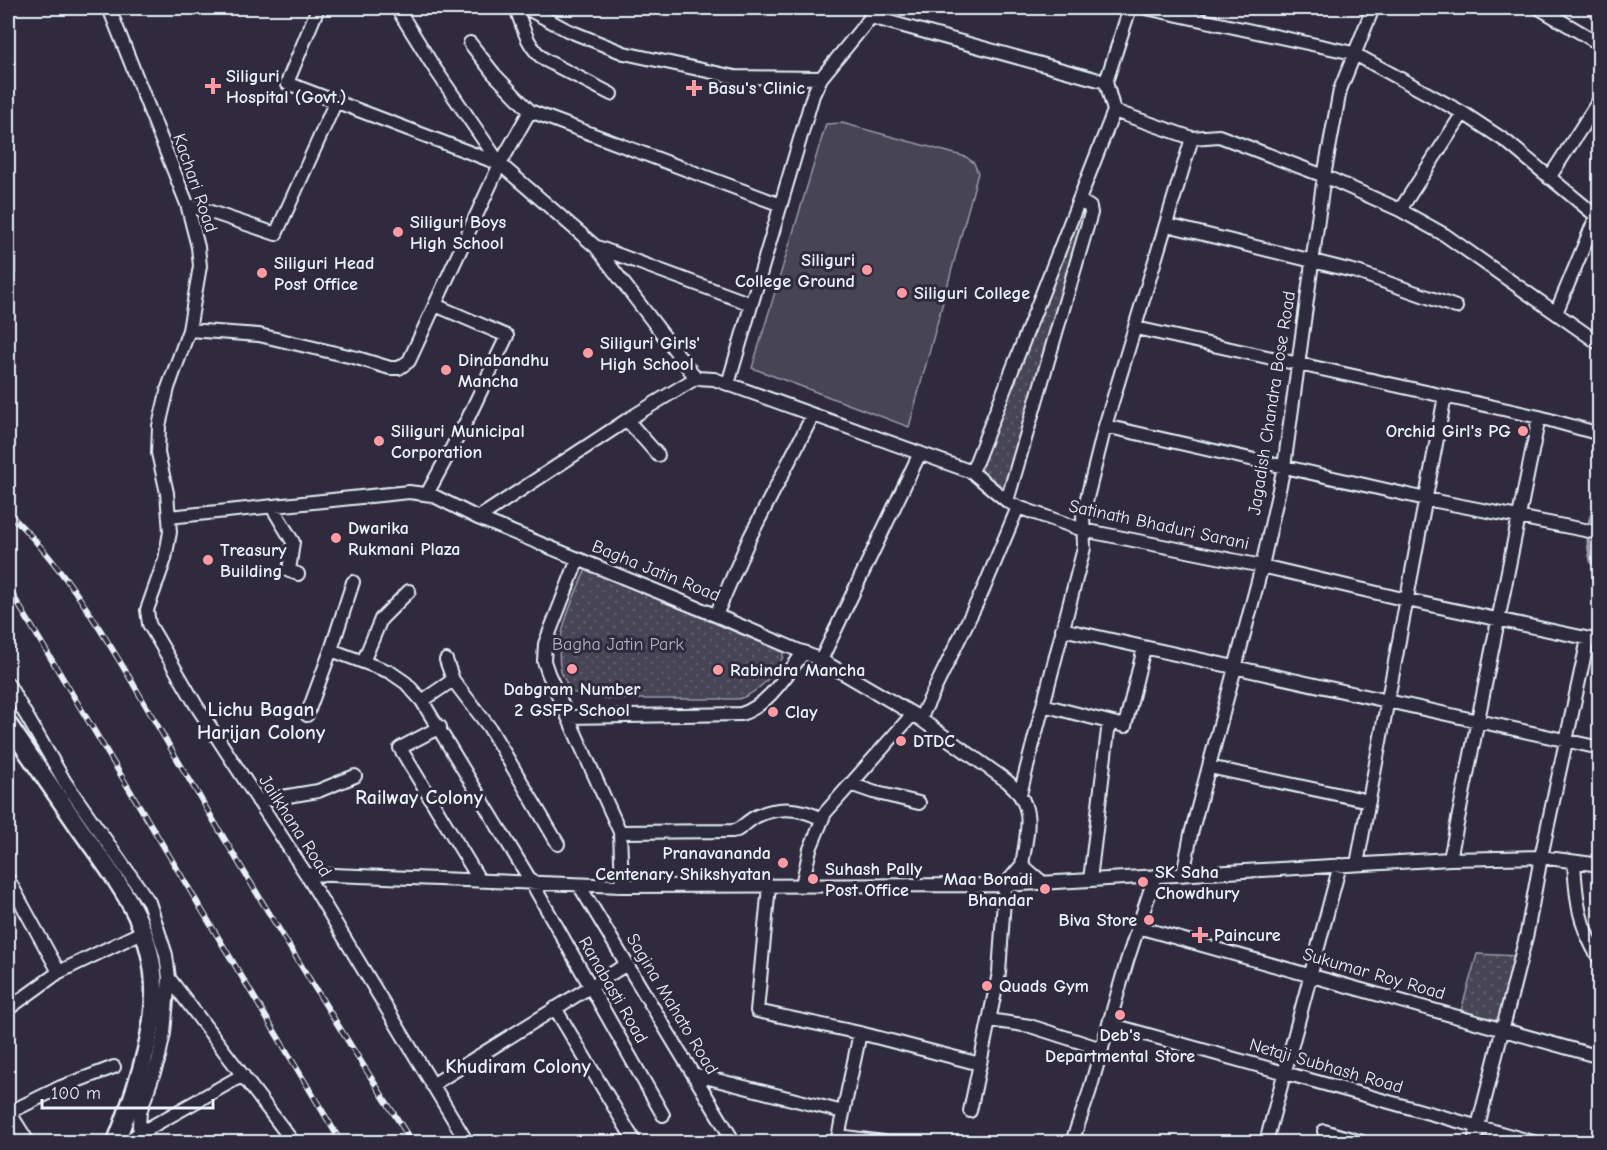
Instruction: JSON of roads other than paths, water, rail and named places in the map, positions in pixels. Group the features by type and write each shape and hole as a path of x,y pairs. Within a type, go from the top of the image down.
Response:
{"main road":[{"path":"8,724 127,896 143,928 148,946 154,988 151,1028 121,1140"}],"street":[{"name":"Kachari Road","path":"109,8 187,204 198,248 200,266 189,330 168,388 159,426 158,453 167,493 169,518"},
{"path":"318,8 287,83 500,164"},
{"path":"397,8 433,66 500,164 596,247 696,378 627,420 478,518"},
{"path":"516,8 527,40 536,53 545,60 611,93"},
{"path":"526,8 567,30 624,53 735,77 821,78"},
{"path":"972,472 1114,111 1106,82 1130,8"},
{"path":"1146,8 1353,53 1463,113 1507,142 1598,218 1556,313"},
{"name":"Jagadish Chandra Bose Road","path":"1183,875 1191,834 1262,566 1284,466 1324,176 1340,90 1373,8"},
{"path":"1539,8 1599,44"},
{"path":"728,384 813,95 821,78 871,17 1106,82"},
{"path":"470,43 494,74 530,111 781,205"},
{"path":"1549,178 1599,99"},
{"path":"187,204 276,234 336,101"},
{"path":"189,330 259,335 390,368 399,368 409,361 500,164 530,111"},
{"path":"1114,111 1192,138 1219,136 1324,176 1400,210 1445,235 1599,344"},
{"path":"1400,210 1463,113"},
{"path":"970,1111 999,973 1005,885 1022,865 1028,825 1026,804 1020,794 1085,543 1083,514 1105,426 1192,138"},
{"path":"802,885 806,862 822,819 850,784 917,716 984,588 1012,504 1091,213 1090,207 1080,201"},
{"path":"1167,225 1357,272 1456,308"},
{"path":"596,247 752,304"},
{"path":"8,250 8,272"},
{"path":"427,494 468,418 507,336 435,305"},
{"path":"1136,328 1539,417 1599,434"},
{"name":"Satinath Bhaduri Sarani","path":"696,378 714,379 972,472 1012,504 1083,530 1262,566 1594,640"},
{"path":"1357,864 1445,396"},
{"path":"716,615 750,537 813,415"},
{"path":"1450,859 1539,417"},
{"path":"627,420 658,455"},
{"path":"1105,426 1426,499 1599,533"},
{"path":"821,660 920,453"},
{"name":"Bagha Jatin Road","path":"169,518 409,492 427,494 478,518 821,660 917,716 1007,781 1020,794"},
{"path":"272,507 293,542 289,571 298,574"},
{"name":"Jailkhana Road","path":"169,518 167,551 147,610 149,624 196,705 306,874 467,1143"},
{"path":"578,559 545,644 544,653 548,673 620,832 622,886"},
{"path":"307,715 353,582"},
{"path":"363,662 381,619 409,591"},
{"path":"1062,629 1599,748"},
{"path":"1474,1143 1527,933 1566,741 1594,640"},
{"path":"1043,705 1125,726 1144,648"},
{"name":"Ranabasti Road","path":"331,650 399,677 422,701 592,986 663,1115"},
{"path":"569,717 741,714 766,698 804,652"},
{"path":"446,660 453,680 489,727 558,844"},
{"path":"422,701 453,680"},
{"path":"8,684 65,782 149,902 166,955 169,978 164,1034 158,1061 140,1112 141,1138"},
{"path":"1090,880 1109,722"},
{"path":"440,728 400,748 480,881"},
{"path":"1209,767 1368,801"},
{"path":"258,801 318,791 355,776"},
{"path":"850,784 919,803"},
{"path":"620,832 732,831 764,813 782,809 799,810 822,819"},
{"path":"306,874 622,886 1005,885 1450,859 1541,857 1599,865"},
{"path":"1574,862 1580,918 1599,960"},
{"path":"1022,865 1042,882"},
{"path":"1266,1143 1340,865"},
{"path":"1072,1143 1155,876"},
{"path":"8,879 59,972"},
{"name":"Sagina Mahato Road","path":"579,885 734,1143"},
{"path":"769,886 757,1011 860,1033 980,1064"},
{"name":"Sukumar Roy Road","path":"1138,927 1599,1057"},
{"path":"8,1009 59,972 140,933"},
{"path":"432,1085 627,964"},
{"path":"169,978 293,1143"},
{"path":"555,1008 633,1142"},
{"path":"989,1020 1030,1026 1102,1049"},
{"name":"Netaji Subhash Road","path":"1109,1024 1533,1143"},
{"path":"860,1033 837,1139 883,1143"},
{"path":"28,1143 8,1112 61,1087 114,1067"},
{"path":"693,1074 843,1112"},
{"path":"121,1140 141,1138 243,1075"},
{"path":"1324,1131 1362,1143"}],"waterway":[{"path":"1600,502 1592,515 1588,531 1592,563 1600,568"}],"railway":[{"path":"8,513 44,550 90,613 277,926 412,1142"},
{"path":"8,587 341,1142"}],"place":[{"name":"Siliguri Hospital (Govt.)","path":"213,86"},
{"name":"Basu's Clinic","path":"694,88"},
{"name":"Siliguri Boys High School","path":"398,232"},
{"name":"Siliguri College Ground","path":"867,270"},
{"name":"Siliguri Head Post Office","path":"262,273"},
{"name":"Siliguri College","path":"902,293"},
{"name":"Siliguri Girls' High School","path":"588,353"},
{"name":"Dinabandhu Mancha","path":"446,370"},
{"name":"Orchid Girl's PG","path":"1523,431"},
{"name":"Siliguri Municipal Corporation","path":"379,441"},
{"name":"Dwarika Rukmani Plaza","path":"336,538"},
{"name":"Treasury Building","path":"208,560"},
{"name":"Dabgram Number 2 GSFP School","path":"572,669"},
{"name":"Rabindra Mancha","path":"718,670"},
{"name":"Clay","path":"773,712"},
{"name":"DTDC","path":"901,741"},
{"name":"Pranavananda Centenary Shikshyatan","path":"783,863"},
{"name":"Suhash Pally Post Office","path":"813,879"},
{"name":"SK Saha Chowdhury","path":"1143,882"},
{"name":"Maa Boradi Bhandar","path":"1045,889"},
{"name":"Biva Store","path":"1149,920"},
{"name":"Paincure","path":"1200,935"},
{"name":"Quads Gym","path":"987,986"},
{"name":"Deb's Departmental Store","path":"1120,1015"}],"district":[{"name":"Lichu Bagan Harijan Colony","path":"261,720"},
{"name":"Railway Colony","path":"419,797"},
{"name":"Khudiram Colony","path":"518,1066"}],"park label":[{"name":"Bagha Jatin Park","path":"618,644"}]}
